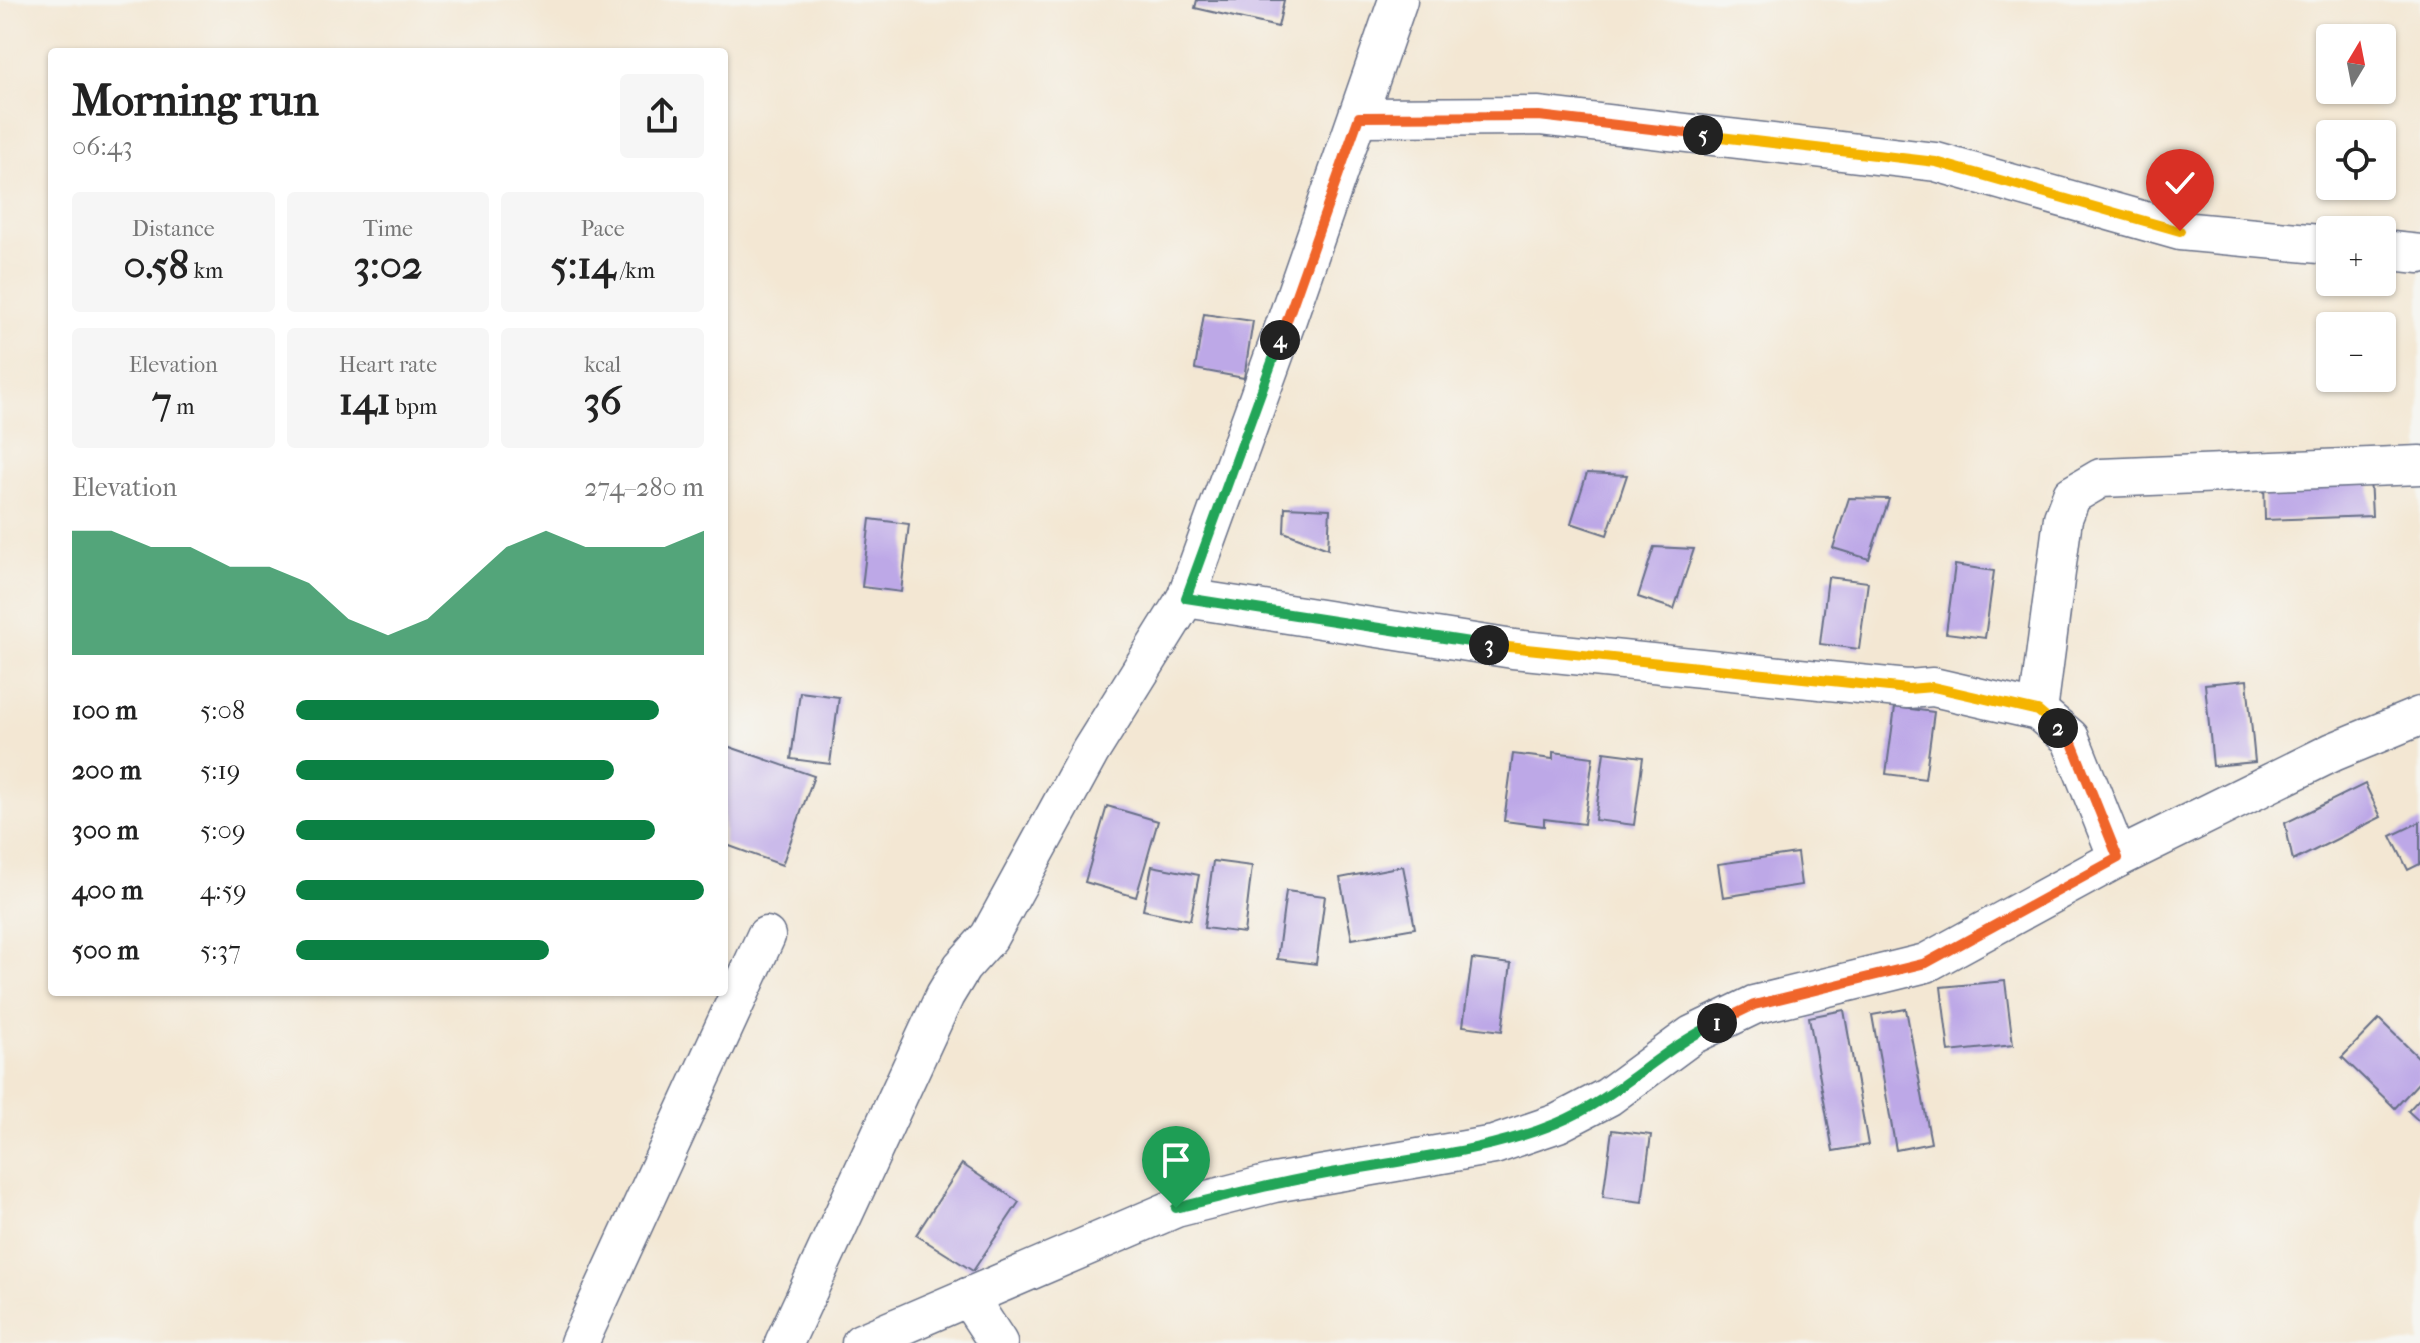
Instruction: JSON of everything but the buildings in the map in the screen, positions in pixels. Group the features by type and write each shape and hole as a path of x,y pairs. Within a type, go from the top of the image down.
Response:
{"street":[{"path":"784,1343 945,995 962,967 989,937 1090,752 1186,598 1398,0"},
{"path":"1359,117 1539,116 1936,162 2180,231 2316,244"},
{"path":"2396,251 2420,254"},
{"path":"2038,711 2063,518 2072,495 2101,478 2420,465"},
{"path":"1186,598 1513,649 1908,689 1933,687 2038,711 2070,738 2118,858"},
{"path":"861,1343 1176,1208 1274,1183 1494,1145 1558,1123 1608,1097 1692,1035 1754,1005 1926,963 2118,858 2333,752 2420,716"},
{"path":"579,1343 766,936"},
{"path":"968,1297 998,1343"}],"route":[{"path":"1176,1208 1274,1183 1494,1145 1558,1123 1608,1097 1692,1035 1754,1005 1926,963 2118,858 2070,738 2038,711 1933,687 1908,689 1513,649 1186,598 1359,117 1539,116 1936,162 2180,231"}]}
